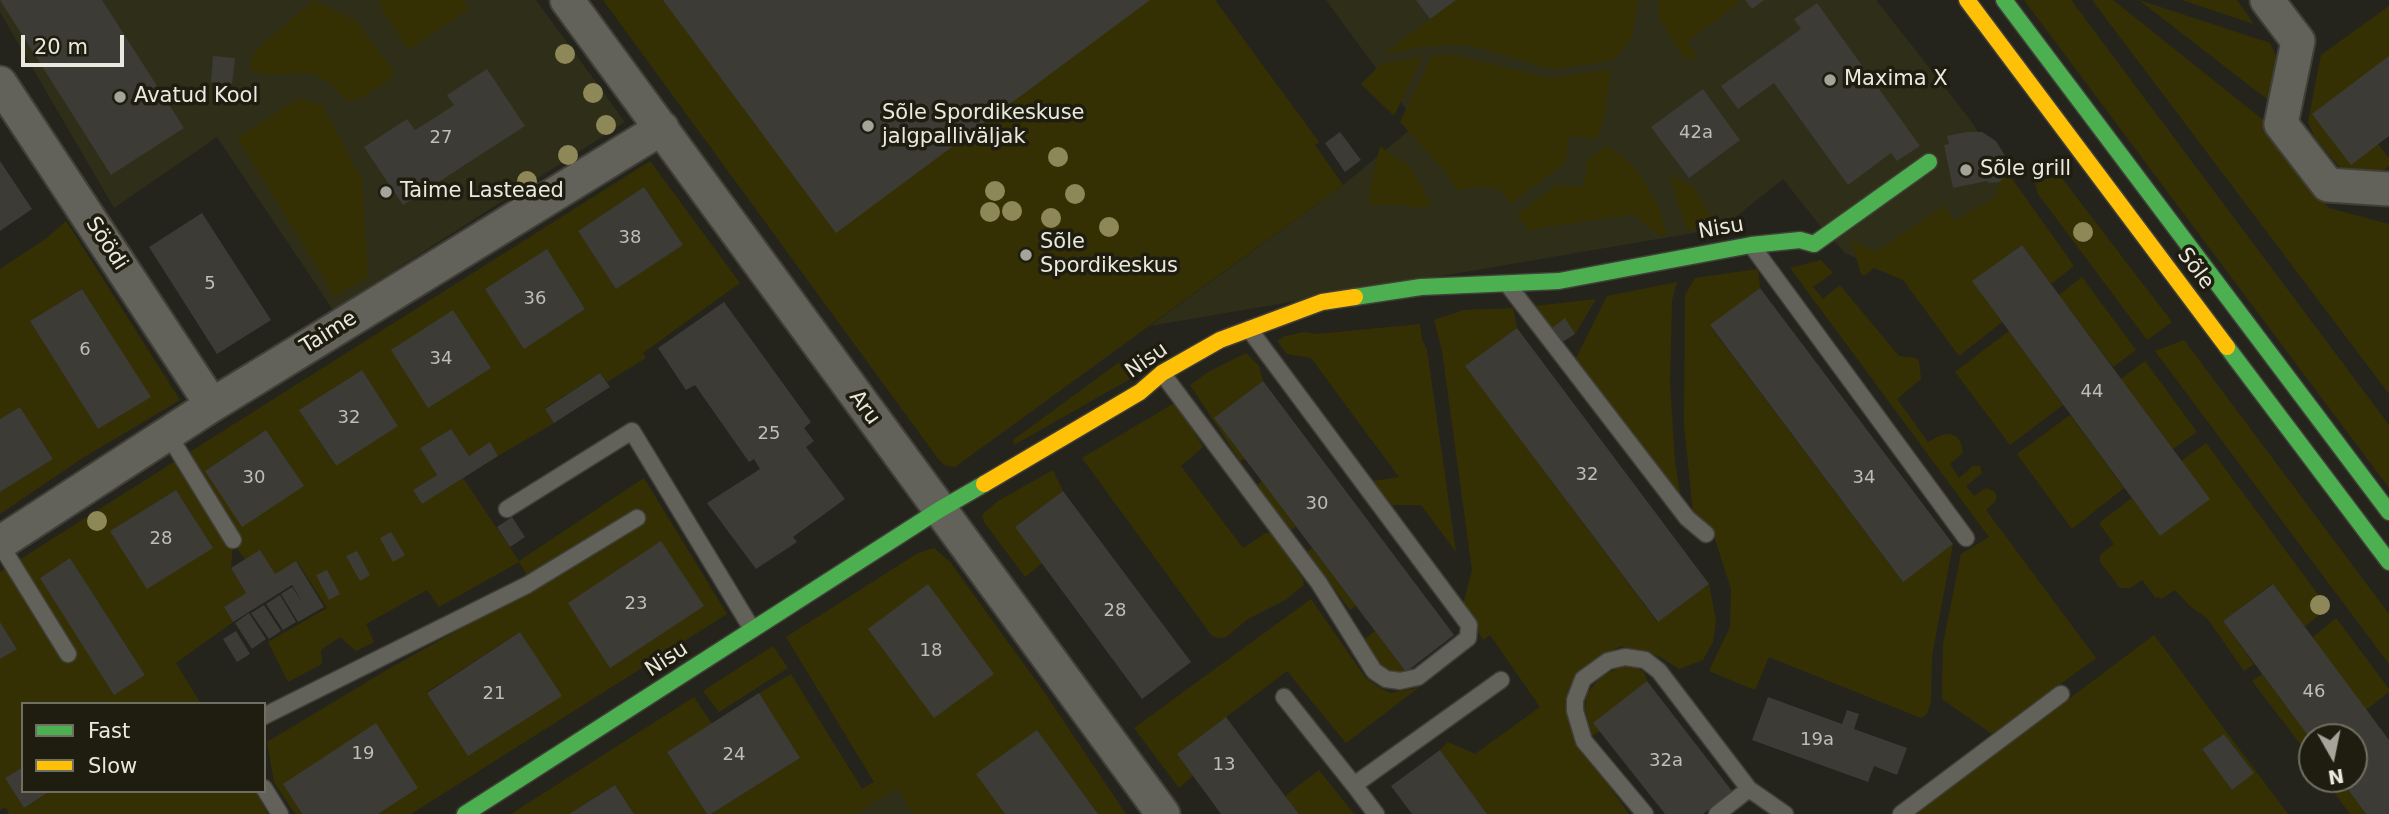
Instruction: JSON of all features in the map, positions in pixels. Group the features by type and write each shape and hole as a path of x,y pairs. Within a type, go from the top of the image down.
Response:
{"street":[{"name":"Aru","path":"567,0 1163,814"},
{"name":"Sõle","path":"1967,0 2389,562"},
{"name":"Sõle","path":"2004,0 2389,512"},
{"path":"2267,0 2298,41 2281,124 2328,185 2389,189"},
{"name":"Söödi","path":"0,83 212,405"},
{"name":"Taime","path":"0,544 212,405 662,128"},
{"name":"Nisu","path":"465,814 939,509 1140,392 1162,373 1220,340 1322,302 1421,287 1559,281 1751,245 1800,240 1814,244 1929,162"}],"lane":[{"path":"1751,245 1966,538"},
{"path":"1508,285 1687,518 1706,534"},
{"path":"1162,373 1319,583 1374,671 1386,679 1400,681 1418,677 1468,638 1469,625 1248,328"},
{"path":"507,509 632,431 752,629"},
{"path":"168,434 233,540"},
{"path":"266,715 517,591 637,518"},
{"path":"0,544 68,654"},
{"path":"1645,814 1584,741 1575,711 1578,688 1583,679 1608,661 1625,657 1645,660 1659,671 1749,789 1785,814"},
{"path":"1354,785 1501,680"},
{"path":"1901,814 2061,694"},
{"path":"1284,697 1376,814"},
{"path":"1717,814 1749,789"},
{"path":"266,791 280,814"}],"shaded area":[{"name":"Taime Lasteaed","path":"0,0 536,0 625,122 333,310 217,137 114,208 0,12"},
{"path":"314,0 356,21 394,71 388,81 359,99 348,101 330,83 315,75 263,75 251,69 251,59 257,49"},
{"path":"380,0 463,0 469,9 408,50 380,6"},
{"name":"Sõle Spordikeskus","path":"603,0 1215,0 1319,142 1315,145 1343,185 955,467 946,466"},
{"path":"1326,0 1876,0 1968,117 2036,215 1856,258 1845,253 1783,179 1722,228 1150,326 1343,185 1417,124"},
{"path":"1456,0 1638,0 1632,38 1615,58 1609,61 1555,69 1462,45 1430,46 1383,54"},
{"path":"1658,0 1742,0 1687,42 1698,58 1684,58 1659,18"},
{"path":"2024,0 2071,0 2389,425 2389,488"},
{"path":"2092,0 2113,0 2272,127 2309,186 2329,208 2389,224 2389,394"},
{"path":"2139,0 2270,43 2276,56 2268,100"},
{"path":"2182,0 2237,0 2254,24"},
{"path":"2389,6 2389,56 2378,144 2389,158 2389,166 2374,177 2345,174 2315,138 2308,122 2321,55"},
{"path":"1432,55 1453,55 1548,78 1611,70 1605,112 1597,139 1569,136 1565,163 1510,204 1504,193 1492,187 1472,187 1457,191 1447,174 1400,122"},
{"path":"1422,57 1394,116 1361,84 1381,64"},
{"path":"299,98 322,105 362,179 368,277 335,297 237,138"},
{"path":"1380,146 1410,167 1432,205 1423,208 1388,204 1370,206 1369,192"},
{"path":"1607,146 1630,163 1641,176 1659,207 1667,235 1660,236 1633,214 1528,230 1517,214 1558,184 1584,187 1587,160"},
{"path":"650,161 740,283 643,353 646,358 607,382 600,373 545,408 554,423 498,456 490,443 469,456 451,429 420,448 437,475 413,490 422,504 463,478 519,561 644,478 727,614 411,814 378,814 283,784 302,814 295,814 274,782 267,742 385,671 535,587 519,562 439,607 427,590 366,624 374,642 356,651 340,637 321,650 322,664 288,682 268,642 327,608 297,561 275,574 245,560 233,542 231,568 246,593 224,607 233,622 176,663 200,702 21,702 21,768 5,778 24,808 47,793 256,793 268,814 9,814 6,807 0,810 0,659 17,648 0,622 0,572","holes":["644,187 683,245 616,288 578,231","547,250 585,309 524,348","362,370 398,426 335,466 300,410","266,430 303,486 242,526 205,471","176,490 212,547 110,531","70,558 145,675 114,694 40,578","520,632 561,696 468,756 427,692"]},
{"path":"2051,164 2172,322 2147,340 2038,194 2035,182"},
{"path":"2008,173 2074,266 2051,284 2022,245 1973,281 2002,322 1959,356 1903,280 1874,268 1864,276 1861,274 1851,240 1876,252 1944,205 1954,221 1995,197 1999,182 2004,178 2003,174"},
{"path":"1669,176 1692,185 1711,217 1688,232"},
{"path":"66,221 180,400 81,459 0,514 0,492 53,459 20,407 0,419 0,269 47,238","holes":["82,289 150,397 98,429 30,321"]},
{"path":"1821,260 1833,273 1813,287 1823,299 1840,285 1899,356 1919,361 1921,379 1897,399 1928,442 1941,435 1950,434 1957,437 1963,453 1950,464 1959,478 1973,466 1980,466 1982,473 1966,486 1974,496 1986,488 1995,492 1995,502 1986,510 2096,658 1992,734 1942,699 1943,644 1961,554 1989,537 1790,268"},
{"path":"1758,269 1760,288 1710,326 1902,581 1953,544 1932,656 1931,701 1927,714 1921,718 1769,657 1755,690 1709,671 1730,627 1731,589 1712,530 1693,513 1684,424 1685,295 1695,278"},
{"path":"2082,277 2136,350 2113,367 2059,295"},
{"path":"1677,282 1672,300 1670,383 1675,461 1681,500 1575,360 1607,296"},
{"path":"1596,299 1575,334 1551,329 1534,306"},
{"path":"1513,308 1517,328 1466,366 1657,622 1709,584 1716,621 1713,642 1703,660 1679,669 1659,656 1621,646 1604,654 1583,672 1573,683 1567,699 1571,728 1577,741 1629,814 1487,814 1440,750 1448,742 1475,754 1540,707 1490,635 1483,640 1464,609 1472,570 1442,351 1434,320 1464,310"},
{"path":"1420,324 1422,340 1427,350 1456,552 1421,505 1392,505 1373,481 1399,477 1311,358 1287,354 1277,341 1285,336 1305,332 1317,334"},
{"path":"2009,331 2063,405 2010,445 1955,372"},
{"path":"2184,340 2389,614 2389,664 2155,351"},
{"path":"1246,353 1259,366 1263,381 1215,418 1245,459 1240,461 1190,385 1208,372"},
{"path":"2145,361 2197,432 2173,449 2121,379"},
{"path":"1118,363 1146,370 1014,445 1013,440"},
{"path":"1176,402 1203,447 1181,466 1243,548 1266,533 1271,533 1303,579 1304,585 1287,599 1248,619 1226,637 1212,636 1082,458"},
{"path":"2070,415 2124,488 2072,529 2017,454"},
{"path":"2206,443 2328,608 2304,627 2272,584 2223,621 2254,664 2244,671 2207,618 2191,607 2175,590 2161,599 2158,596 2156,598 2142,580 2130,588 2120,588 2100,562 2100,555 2114,544 2099,523 2132,498 2160,536 2181,461"},
{"path":"1053,470 1063,491 1015,527 1042,563 1025,577 984,522 982,515 998,501"},
{"path":"1262,481 1296,527 1291,530 1256,486"},
{"path":"934,548 950,562 1042,689 1126,814 1098,814 1037,730 1005,814 913,814 897,788 857,814 711,814 800,758 759,693 791,674 862,789 874,782 786,637 918,553"},
{"path":"1312,548 1356,606 1350,610 1307,552"},
{"path":"1311,599 1365,677 1377,686 1390,693 1413,689 1430,679 1346,743 1287,671 1177,754 1193,776 1179,788 1134,728"},
{"path":"2336,618 2389,689 2389,692 2366,710 2312,638"},
{"path":"1375,631 1406,672 1392,673 1385,670 1361,642"},
{"path":"2154,635 2288,814 1916,814","holes":["2224,734 2254,773 2232,789 2202,749"]},
{"path":"773,646 788,668 719,712 703,691"},
{"path":"1623,666 1637,667 1645,674 1647,681 1600,731 1592,736 1585,709 1587,693 1602,676"},
{"path":"2262,674 2299,723 2298,741 2252,681"},
{"path":"694,697 712,724 667,752 707,814 634,814 615,785 569,814 511,814"},
{"path":"1319,770 1354,814 1299,814 1285,796"},
{"path":"897,787 913,814 857,814"},
{"path":"2334,793 2350,793 2366,814 2350,814"}],"building":[{"path":"0,0 102,0 184,128 111,175"},
{"name":"Sõle Spordikeskuse jalgpalliväljak","path":"663,0 1150,0 836,233"},
{"path":"1416,0 1456,0 1430,19"},
{"path":"1745,0 1764,0 1752,9"},
{"path":"1817,3 1920,146 1897,161 1891,153 1848,185 1774,83 1738,109 1721,86 1801,29 1794,19"},
{"path":"213,56 235,58 232,84 211,82"},
{"path":"2389,56 2389,136 2351,165 2312,114"},
{"path":"487,69 525,126 403,205 364,147 407,119 415,130 436,117 454,105 447,95"},
{"path":"1703,89 1740,140 1689,178 1651,127"},
{"path":"1340,132 1361,160 1345,172 1325,143"},
{"path":"1982,132 1996,141 2004,154 2008,173 2003,174 2004,177 1999,182 1987,181 1953,188 1944,145 1949,144 1947,136"},
{"path":"0,161 32,209 0,231"},
{"path":"644,187 683,245 616,289 578,231"},
{"path":"202,213 271,320 217,354 149,247"},
{"path":"2022,245 2210,499 2160,536 1972,281"},
{"path":"547,249 585,309 524,349 485,289"},
{"path":"1760,288 1953,544 1903,582 1710,325"},
{"path":"82,289 151,397 98,429 30,321"},
{"path":"724,302 811,422 804,428 814,441 806,447 845,499 793,537 797,542 756,569 707,503 760,469 754,459 749,462 695,385 686,390 658,348"},
{"path":"453,310 491,368 428,408 391,350"},
{"path":"1565,318 1575,334 1561,343 1551,329"},
{"path":"1517,328 1709,584 1658,622 1465,366"},
{"path":"362,370 398,426 336,466 299,410"},
{"path":"600,373 610,387 554,423 545,409"},
{"path":"1263,381 1454,635 1406,672 1214,418"},
{"path":"20,407 53,459 0,492 0,419"},
{"path":"451,429 469,456 490,442 498,456 422,504 413,490 437,475 420,448"},
{"path":"266,430 304,486 242,527 205,471"},
{"path":"176,490 213,548 147,589 110,531"},
{"path":"1063,491 1191,662 1142,699 1015,527"},
{"path":"512,517 525,537 510,547 497,527"},
{"path":"391,532 405,555 393,562 380,538"},
{"path":"661,541 704,606 610,668 568,603"},
{"path":"260,550 275,574 296,561 324,607 298,622 281,594 292,587 302,602 292,585 233,622 224,607 246,593 231,568"},
{"path":"357,551 370,575 360,581 346,556"},
{"path":"70,558 145,675 114,695 40,578"},
{"path":"327,570 340,594 329,600 316,575"},
{"path":"928,584 994,674 934,718 868,629"},
{"path":"2273,584 2389,740 2389,814 2366,814 2350,793 2368,793 2368,723 2299,723 2223,621"},
{"path":"280,595 296,622 283,630 266,604"},
{"path":"264,605 281,631 269,639 251,613"},
{"path":"249,613 266,639 252,649 235,623"},
{"path":"0,622 17,649 0,659"},
{"path":"236,631 250,654 237,662 223,639"},
{"path":"520,632 562,696 468,756 427,693"},
{"path":"1647,681 1732,791 1703,814 1665,814 1593,723"},
{"path":"759,693 800,758 707,814 667,752"},
{"path":"1768,697 1842,724 1847,710 1859,714 1854,729 1907,748 1897,775 1874,766 1868,782 1752,740"},
{"path":"1226,717 1299,814 1221,814 1177,754"},
{"path":"376,723 418,788 378,814 302,814 283,784"},
{"path":"1037,730 1098,814 1005,814 976,774"},
{"path":"2224,734 2254,773 2232,790 2202,749"},
{"path":"1440,750 1487,814 1412,814 1391,786"},
{"path":"21,768 21,793 47,793 24,808 5,778"},
{"path":"615,785 634,814 569,814"}],"traffic: fast":[{"path":"2004,0 2389,512"},
{"path":"1355,297 1421,287 1559,281 1751,245 1800,240 1814,244 1929,162"},
{"path":"2227,347 2389,562"},
{"path":"465,814 939,510 984,484"}],"traffic: slow":[{"path":"1967,0 2227,347"},
{"path":"984,484 1140,392 1162,373 1220,340 1322,302 1355,297"}],"place":[{"name":"Maxima X","path":"1830,80"},
{"name":"Avatud Kool","path":"120,97"},
{"name":"Sõle Spordikeskuse jalgpalliväljak","path":"868,126"},
{"name":"Sõle grill","path":"1966,170"},
{"name":"Taime Lasteaed","path":"386,192"},
{"name":"Sõle Spordikeskus","path":"1026,255"}]}
